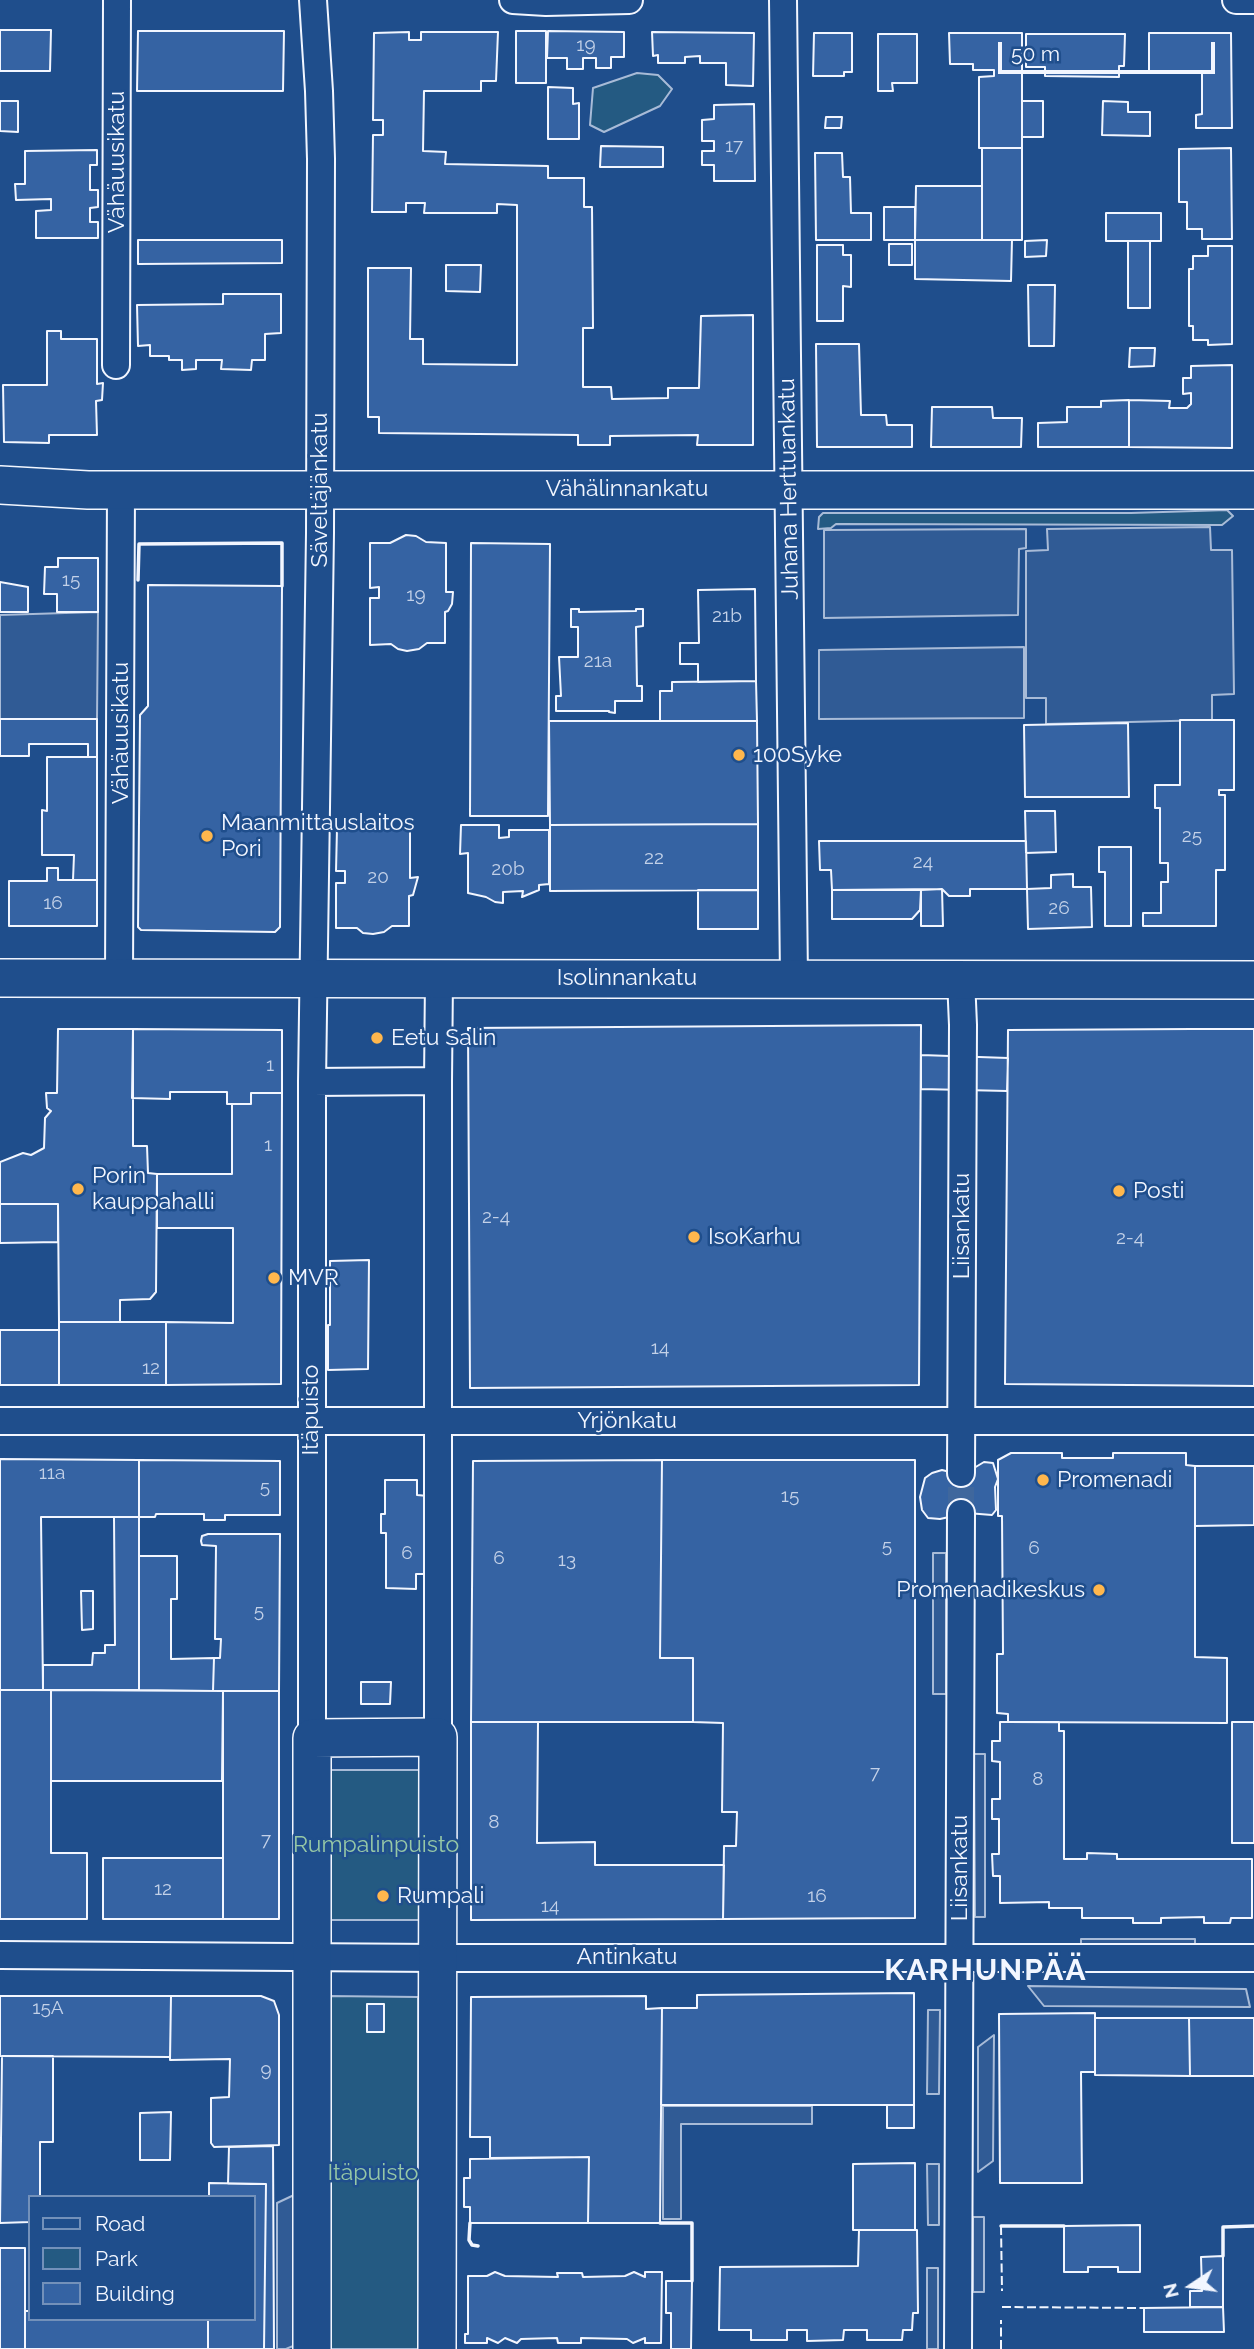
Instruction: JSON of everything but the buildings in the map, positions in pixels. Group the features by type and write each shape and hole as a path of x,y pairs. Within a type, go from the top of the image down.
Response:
{"main road":[{"name":"Vähälinnankatu","path":"0,485 121,489 319,490 1254,489"},
{"name":"Isolinnankatu","path":"0,978 1254,980"},
{"path":"312,1738 439,1737 437,2349"},
{"name":"Itäpuisto","path":"312,1738 312,2349"}],"street":[{"name":"Vähäuusikatu","path":"116,365 117,0"},
{"name":"Säveltäjänkatu","path":"313,0 321,159 320,533 313,980"},
{"path":"513,0 629,0"},
{"name":"Juhana Herttuankatu","path":"783,0 794,978"},
{"path":"1236,0 1254,0"},
{"name":"Vähäuusikatu","path":"119,977 121,489"},
{"path":"439,978 439,1737"},
{"name":"Liisankatu","path":"961,979 961,1473"},
{"name":"Itäpuisto","path":"312,1738 313,980"},
{"path":"312,1082 438,1081"},
{"name":"Yrjönkatu","path":"0,1421 1254,1421"},
{"name":"Liisankatu","path":"958,2349 961,1513"},
{"name":"Antinkatu","path":"0,1955 1254,1958"}],"green space":[{"path":"637,73 658,75 672,89 660,106 604,132 590,125 593,88"},
{"path":"1227,510 1233,516 1222,525 836,524 831,528 818,529 819,517 823,513 1131,513"},
{"name":"Rumpalinpuisto","path":"329,1770 424,1770 422,1920 328,1920"},
{"name":"Itäpuisto","path":"328,1996 418,1997 418,2349 327,2349"}],"shaded area":[{"path":"1210,527 1211,550 1232,550 1234,694 1212,695 1212,720 1046,724 1046,698 1026,698 1026,551 1048,550 1047,529"},
{"path":"1026,529 1026,548 1019,549 1018,615 824,618 824,530"},
{"path":"98,612 97,719 0,719 0,615"},
{"path":"1024,647 1024,718 819,719 819,650"},
{"path":"933,1553 946,1553 946,1694 933,1694"},
{"path":"974,1754 985,1754 985,1917 975,1917"},
{"path":"1081,1939 1195,1939 1195,1950 1081,1951"},
{"path":"1028,1986 1246,1989 1250,2007 1044,2006"},
{"path":"928,2010 940,2010 939,2094 927,2094"},
{"path":"994,2035 993,2161 978,2172 978,2047"},
{"path":"663,2106 812,2106 812,2124 681,2124 681,2219 663,2219"},
{"path":"927,2164 939,2164 939,2225 928,2225"},
{"path":"294,2195 293,2346 277,2349 277,2203"},
{"path":"973,2217 984,2217 984,2292 973,2292"},
{"path":"927,2268 938,2268 938,2349 927,2349"}],"tunnel":[{"path":"961,1473 961,1513"}],"fence":[{"path":"1001,2226 1002,2291"},
{"path":"1002,2307 1144,2308"},
{"path":"1001,2320 1001,2349"}],"wall":[{"path":"138,580 139,544 282,543 282,586"},
{"path":"470,2223 469,2240 472,2245 478,2246"},
{"path":"660,2223 692,2223 692,2281"},
{"path":"1001,2226 1064,2226"},
{"path":"1223,2256 1223,2227 1254,2226"}],"place":[{"name":"100Syke","path":"739,755"},
{"name":"Maanmittauslaitos Pori","path":"207,836"},
{"name":"Eetu Salin","path":"377,1038"},
{"name":"Porin kauppahalli","path":"78,1189"},
{"name":"Posti","path":"1119,1191"},
{"name":"IsoKarhu","path":"694,1237"},
{"name":"MVR","path":"274,1278"},
{"name":"Promenadi","path":"1043,1480"},
{"name":"Promenadikeskus","path":"1099,1590"},
{"name":"Rumpali","path":"383,1896"}],"district":[{"name":"KARHUNPÄÄ","path":"986,1971"}]}
